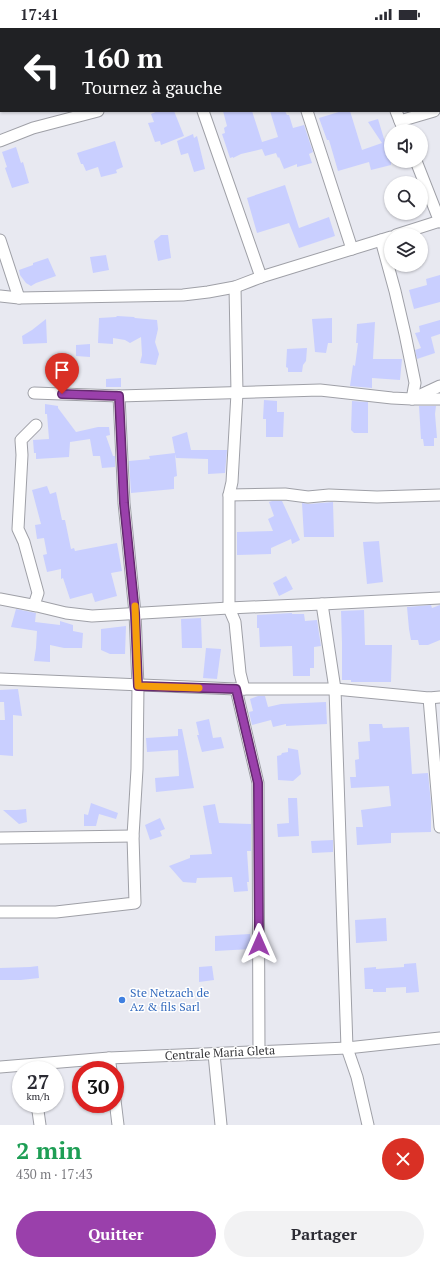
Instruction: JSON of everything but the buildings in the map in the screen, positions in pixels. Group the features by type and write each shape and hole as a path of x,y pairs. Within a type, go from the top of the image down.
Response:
{"street":[{"path":"0,141 34,128 94,112"},
{"path":"203,112 261,277"},
{"path":"307,112 352,248"},
{"path":"400,121 431,112"},
{"path":"419,168 440,222 420,228"},
{"path":"0,296 19,298 183,295 208,292 235,287 261,277 384,239"},
{"path":"0,240 19,298"},
{"path":"392,272 415,383 412,399"},
{"path":"235,287 237,392 232,482 229,495 229,608 235,622 240,689 258,783 259,1052"},
{"path":"412,399 440,386"},
{"path":"34,393 119,396 320,390 392,398 440,399"},
{"path":"0,912 56,912 135,904 133,836 137,769 138,686 135,613 124,503 119,396"},
{"path":"34,605 38,593 24,542 18,529 22,456 21,440 36,425"},
{"path":"229,495 285,494 308,497 329,495 377,497 440,495"},
{"path":"0,599 66,613 92,616 440,598"},
{"path":"322,604 335,689 347,1048 357,1077 368,1125"},
{"path":"0,679 138,686 240,689 335,689 434,698 440,828"},
{"path":"0,838 133,836"},
{"name":"Centrale Maria Gleta","path":"64,1063 109,1058 347,1048 440,1038"},
{"path":"214,1054 221,1125"},
{"name":"Centrale Maria Gleta","path":"0,1067 12,1067"},
{"path":"38,1113 40,1125"},
{"path":"117,1113 118,1125"}],"slow traffic":[{"path":"135,606 138,686 199,688"}],"place":[{"name":"Ste Netzach de Az & fils Sarl","path":"122,1000"}],"route":[{"path":"62,394 119,396 124,503 135,613 138,686 236,689 258,783 259,944"}]}
